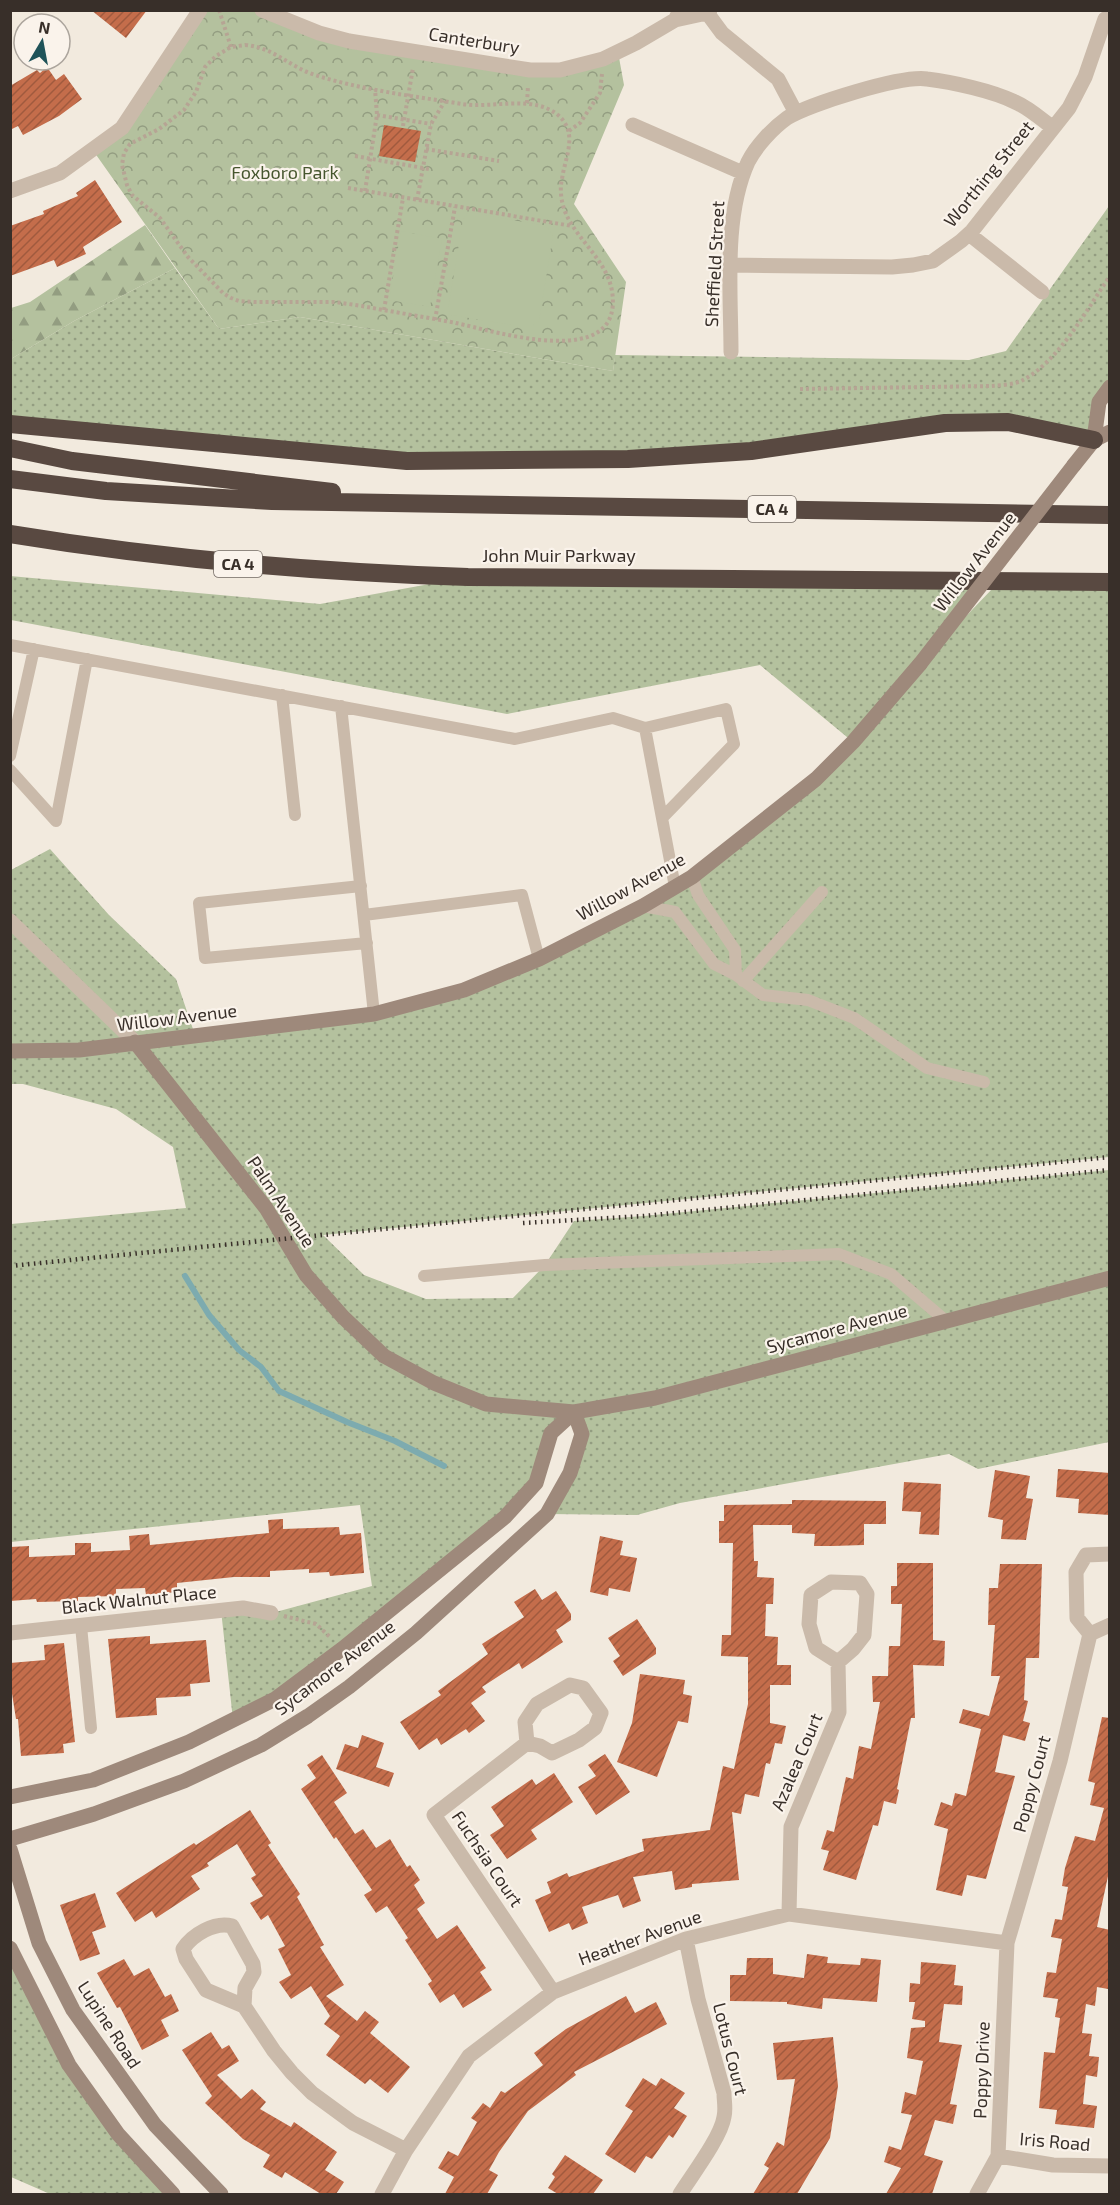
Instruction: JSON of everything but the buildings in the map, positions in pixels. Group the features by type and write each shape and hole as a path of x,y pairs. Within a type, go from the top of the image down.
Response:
{"highway":[{"path":"10,424 407,461 628,459 750,451 945,423 1008,422 1102,436"},
{"path":"10,448 72,461 435,504"},
{"name":"CA 4","path":"10,479 106,491 189,497 435,504 1110,515"},
{"name":"John Muir Parkway","path":"10,534 142,554 386,574 468,577 1110,582"}],"street":[{"path":"10,190 60,173 122,128 200,10"},
{"name":"Canterbury","path":"262,10 319,33 349,41 530,70 560,70 603,59 636,44 678,16 708,11"},
{"path":"708,11 722,33 778,79 796,113"},
{"name":"Worthing Street","path":"731,265 914,265 933,261 969,234 1068,108 1085,77 1104,19"},
{"name":"Sheffield Street","path":"731,352 732,218 743,173 750,159 761,143 780,124 796,113 820,104 912,78 999,95 1029,109 1053,128"},
{"path":"633,125 743,173"},
{"path":"969,234 1042,292"},
{"path":"1102,436 1099,402 1110,387"},
{"name":"Willow Avenue","path":"10,1052 79,1050 374,1014 464,990 539,959 643,906 692,877 816,779 853,742 920,664 1074,465 1102,436"},
{"name":"Palm Avenue","path":"10,921 135,1042 266,1208 306,1275 342,1317 384,1356 434,1383 486,1404 574,1412"},
{"name":"Sycamore Avenue","path":"10,1797 93,1780 189,1742 275,1699 342,1649 504,1516 536,1483 551,1433 574,1412 655,1398 1110,1278"},
{"name":"Sycamore Avenue","path":"10,1839 94,1814 184,1781 261,1745 349,1687 416,1633 547,1514 570,1473 582,1434 574,1412"},
{"path":"1110,1554 1086,1555 1076,1572 1077,1618 1090,1634 1110,1625"},
{"path":"831,1582 860,1583 867,1594 864,1635 838,1662 816,1648 809,1624 811,1595 831,1582"},
{"name":"Black Walnut Place","path":"10,1633 243,1608 272,1613"},
{"name":"Poppy Court","path":"1007,1942 1060,1761 1090,1634"},
{"name":"Azalea Court","path":"789,1914 791,1827 839,1712 838,1662"},
{"path":"570,1685 583,1688 601,1713 595,1728 579,1740 552,1753 540,1746 527,1743 525,1722 537,1704 570,1685"},
{"name":"Fuchsia Court","path":"527,1743 434,1815 553,1992"},
{"name":"Lupine Road","path":"10,1849 39,1943 73,2010 155,2125 221,2194"},
{"name":"Heather Avenue","path":"382,2194 406,2150 470,2056 553,1992 686,1939 789,1914 1007,1942"},
{"path":"244,2006 245,1988 254,1972 253,1964 232,1926 214,1925 187,1942 183,1949 186,1959 206,1990 244,2006 274,2051 312,2093 353,2123 406,2150"},
{"name":"Lotus Court","path":"680,2194 719,2132 725,2106 724,2093 698,1999 686,1939"},
{"name":"Poppy Drive","path":"977,2194 998,2156 1007,1942"},
{"path":"10,1948 69,2066 118,2134 173,2194"},
{"name":"Iris Road","path":"998,2156 1053,2165 1110,2166"}],"lane":[{"path":"10,645 515,739 613,718 645,728 726,709 734,744 662,818"},
{"path":"10,756 34,649"},
{"path":"10,770 56,821 87,659"},
{"path":"282,695 295,815"},
{"path":"341,706 374,1014"},
{"path":"645,728 675,887"},
{"path":"692,877 698,896 735,950 740,978"},
{"path":"361,886 199,903 205,958 367,943"},
{"path":"740,978 822,892"},
{"path":"364,915 522,895 539,959"},
{"path":"643,906 675,912 714,964 740,978 763,995 808,1000 854,1018 927,1068 984,1082"},
{"path":"424,1276 545,1265 839,1254 891,1274 946,1321"},
{"path":"81,1626 91,1728"}],"path":[{"path":"219,10 231,47"},
{"path":"245,45 262,47 312,74 375,89 481,107 519,103 535,104 559,116 569,130 570,146 561,180 561,193 567,217 605,271 612,293 611,313 595,334 563,341 532,340 335,302 254,303 239,301 223,292 188,257 159,218 132,195 123,175 124,153 129,144 159,129 184,110 196,92 205,67 216,56 231,47 245,45"},
{"path":"403,126 416,52"},
{"path":"569,130 580,123 600,93 603,59"},
{"path":"364,191 377,115 375,89"},
{"path":"417,200 431,124 445,101"},
{"path":"377,115 431,124"},
{"path":"426,149 499,161"},
{"path":"355,156 429,169"},
{"path":"348,188 573,226"},
{"path":"384,310 404,198"},
{"path":"435,320 455,207"},
{"path":"800,389 1007,385 1021,381 1037,370 1056,351 1110,276"},
{"path":"272,1613 316,1624 342,1649"}],"green space":[{"name":"Foxboro Park","path":"200,11 262,11 319,33 530,70 618,52 624,85 574,204 626,282 613,371 300,317 219,329 92,149 122,128"},
{"path":"1109,206 1109,387 1094,440 1008,422 751,451 407,461 11,424 11,359 74,321 175,268 219,329 300,317 613,371 615,355 969,360 1006,351"},
{"path":"468,212 546,226 553,235 539,321 529,328 451,315 448,310 463,220"},
{"path":"145,225 175,268 74,321 11,359 11,308 30,302"},
{"path":"401,231 442,239 430,307 389,300"},
{"path":"10,576 320,604 468,577 980,580 924,660 993,588 1109,588 1109,1157 323,1235 364,1275 426,1299 513,1298 545,1265 574,1221 1109,1170 1109,1442 978,1469 949,1454 680,1503 637,1515 547,1514 582,1434 574,1413 551,1433 536,1483 375,1623 233,1720 221,1610 272,1613 372,1586 360,1505 11,1542 11,1224 186,1208 173,1147 116,1109 23,1084 11,1084 11,870 50,849 109,915 176,979 195,1035 374,1014 464,990 692,877 853,742 760,665 507,714 11,620"},
{"path":"10,1948 69,2065 173,2194 50,2194 11,2177"}],"waterway":[{"path":"185,1276 209,1315 239,1350 261,1367 279,1391 395,1441 444,1466"}],"railway":[{"path":"10,1266 1110,1157"},
{"path":"523,1223 644,1216 1110,1170"}]}
